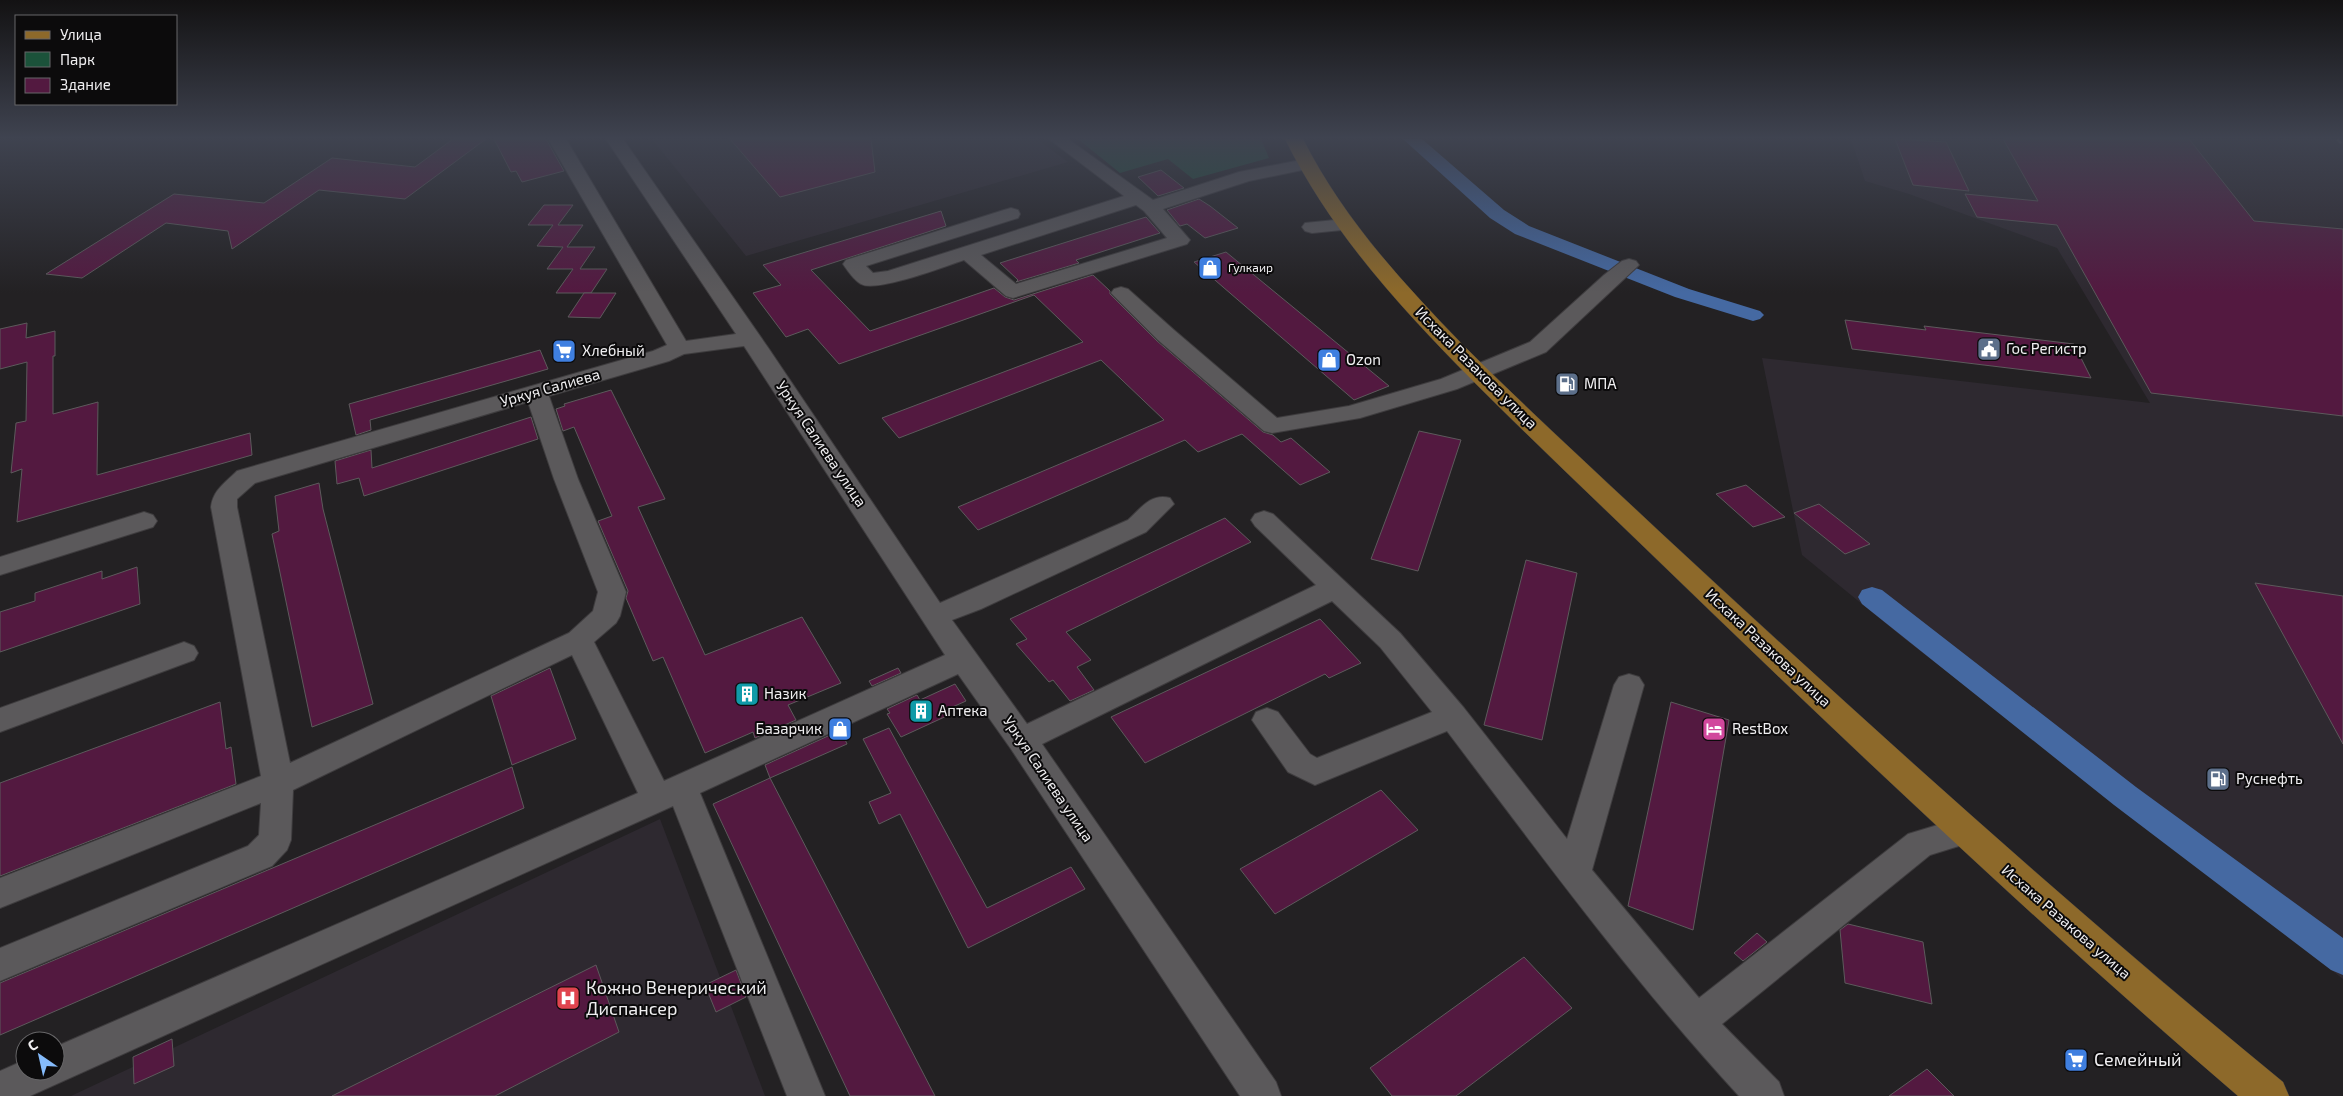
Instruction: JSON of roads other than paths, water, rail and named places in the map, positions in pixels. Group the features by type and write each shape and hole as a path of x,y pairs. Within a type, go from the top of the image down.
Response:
{"main road":[{"name":"Исхака Разакова улица","path":"1320,190 1344,225 1385,274 1478,373 1743,625 1964,831 2078,934 2269,1096"}],"street":[{"path":"587,190 679,348"},
{"path":"649,190 750,339"},
{"path":"966,252 1013,292 1180,240 1144,202 1128,190"},
{"path":"1011,214 852,264 868,280 891,277 966,252 1144,202 1198,194 1208,190"},
{"path":"1312,227 1344,225"},
{"path":"1121,293 1166,335 1272,426 1352,413 1478,373 1538,347 1611,279 1629,265"},
{"name":"Уркуя Салиева","path":"278,783 224,507 225,496 246,478 661,356 679,348 750,339"},
{"name":"Уркуя Салиева улица","path":"750,339 963,659 1022,740 1262,1096"},
{"path":"0,893 278,783 579,640 606,616 612,592 566,479 536,392"},
{"path":"935,615 971,602 1137,526 1161,504"},
{"path":"1264,520 1390,640 1453,716 1574,873 1696,1023 1765,1096"},
{"path":"0,566 144,522"},
{"path":"1022,740 1336,587"},
{"path":"579,640 669,794 806,1096"},
{"path":"0,720 184,653"},
{"path":"65,1062 669,794 963,659"},
{"path":"1574,873 1629,685"},
{"path":"1267,720 1299,763 1315,772 1453,716"},
{"path":"0,965 260,856 275,840 278,783"},
{"path":"1696,1023 1920,844 1964,831"},
{"path":"0,1090 21,1081"}],"waterway":[{"path":"1470,190 1497,214 1522,230 1549,242 1682,293 1753,315"},
{"path":"1872,597 2125,796 2343,959"}],"place":[{"name":"Гулкаир","path":"1210,268"},
{"name":"Гос Регистр","path":"1989,349"},
{"name":"Хлебный","path":"564,351"},
{"name":"Ozon","path":"1329,360"},
{"name":"МПА","path":"1567,384"},
{"name":"Назик","path":"747,694"},
{"name":"Аптека","path":"921,711"},
{"name":"Базарчик","path":"840,729"},
{"name":"RestBox","path":"1714,729"},
{"name":"Руснефть","path":"2218,779"},
{"name":"Кожно Венерический Диспансер","path":"568,998"},
{"name":"Семейный","path":"2076,1060"}]}
